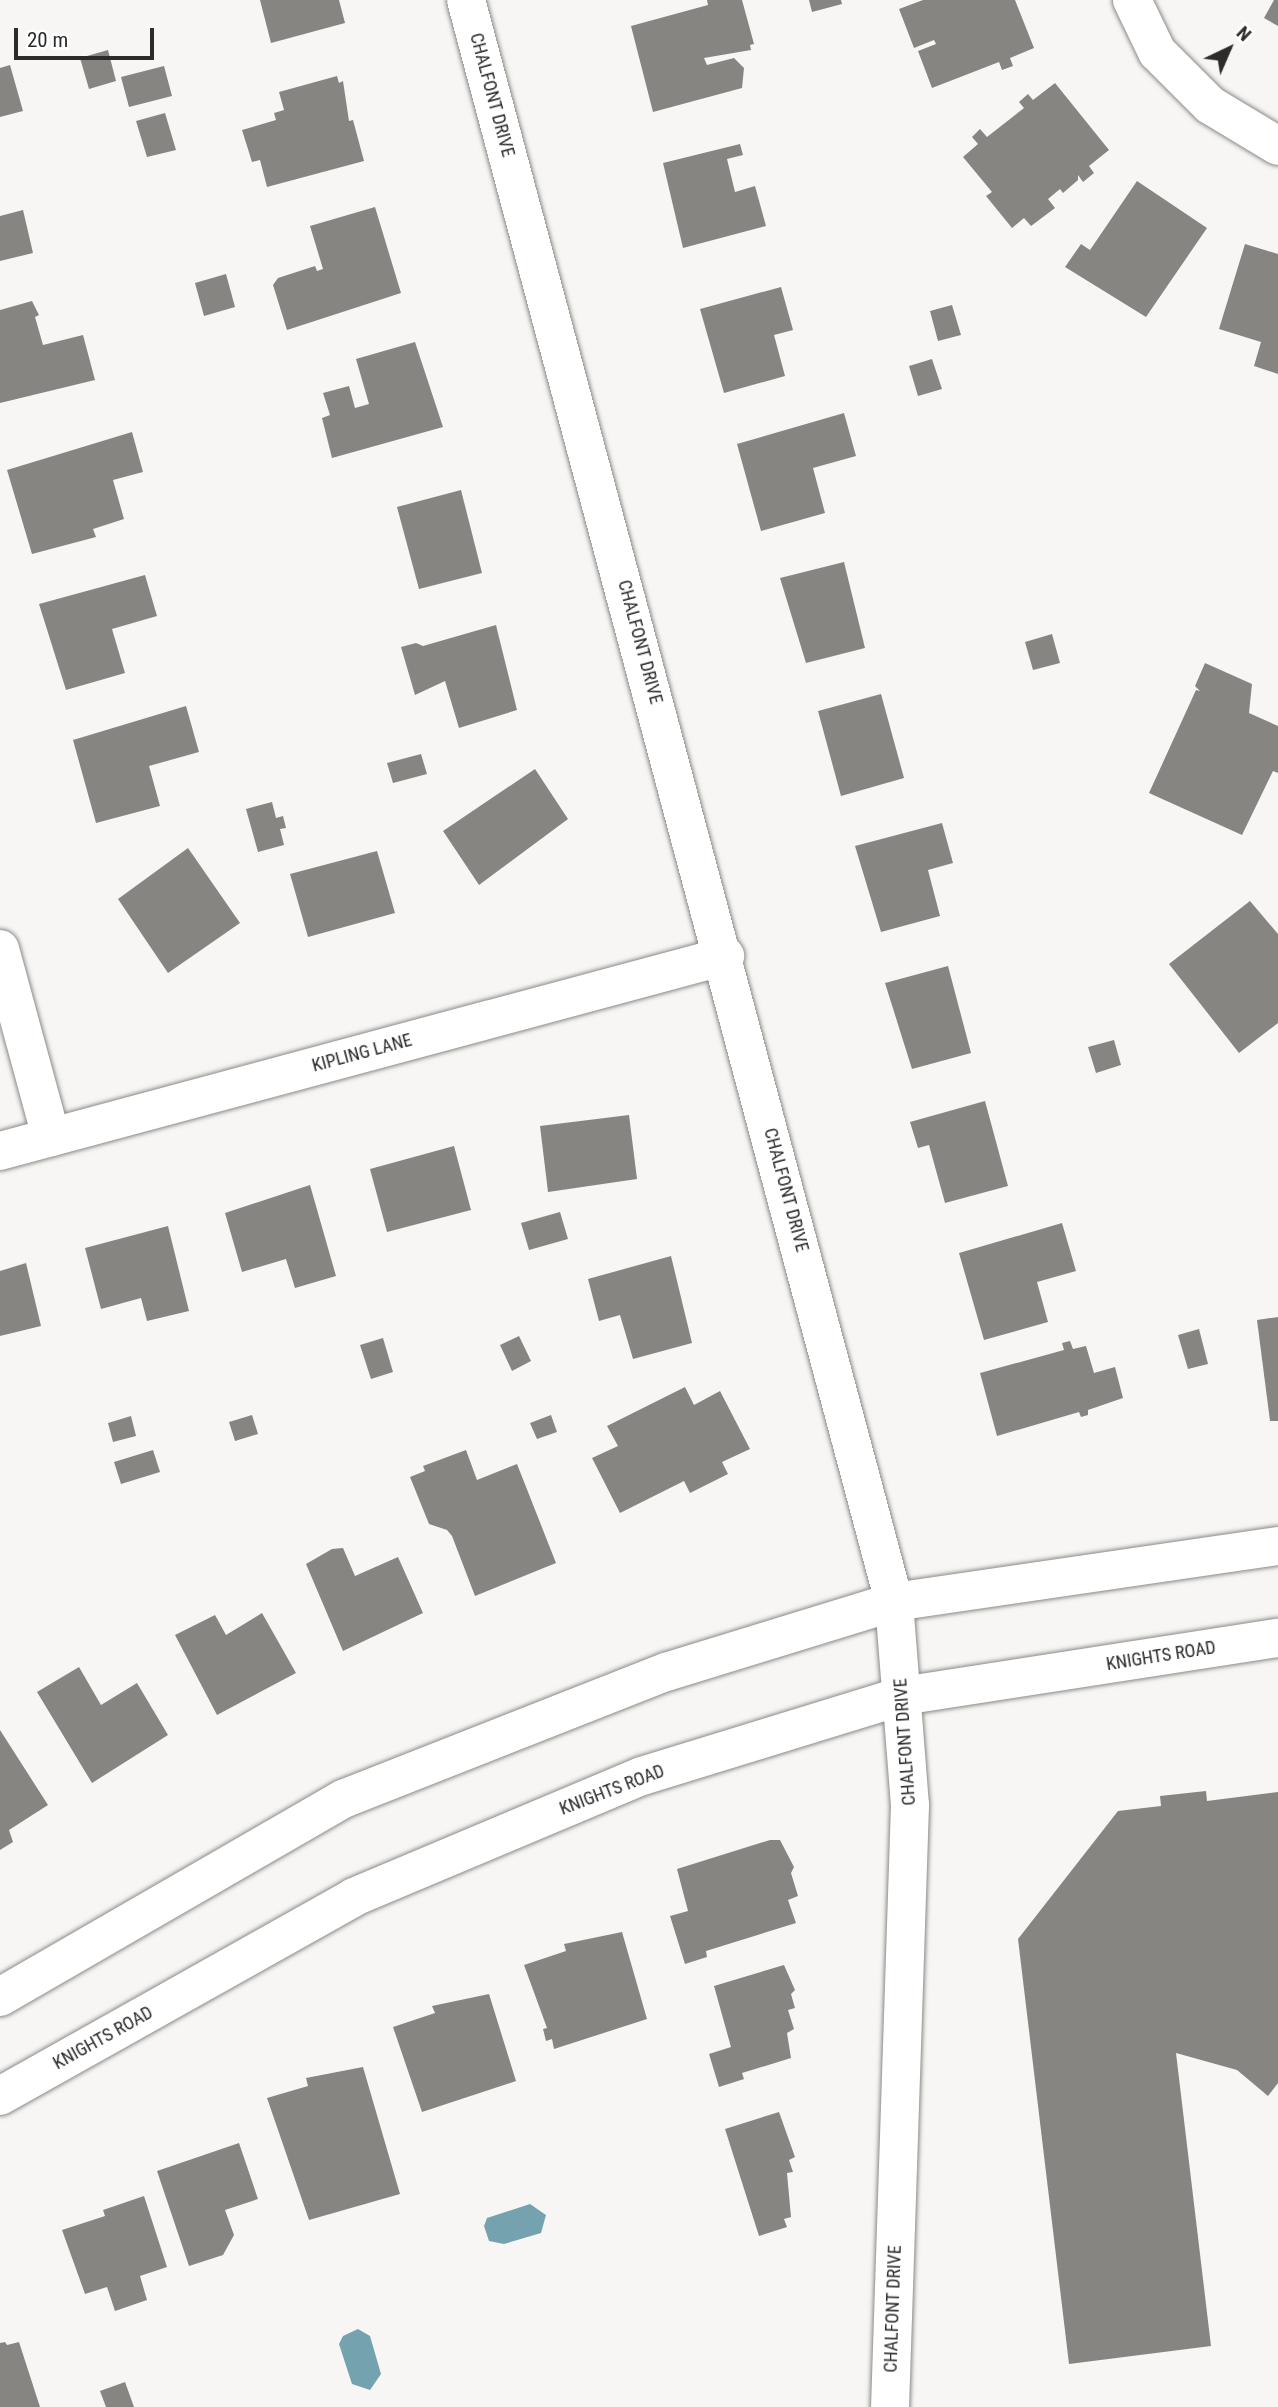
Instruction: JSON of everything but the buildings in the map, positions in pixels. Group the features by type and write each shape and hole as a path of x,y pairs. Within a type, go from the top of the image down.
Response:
{"street":[{"name":"CHALFONT DRIVE","path":"466,0 725,956 894,1602 910,1805 890,2407"},
{"path":"1132,0 1157,52 1210,105 1278,146"},
{"path":"0,948 51,1137"},
{"name":"KIPLING LANE","path":"0,1151 725,956"},
{"path":"0,1997 343,1799 666,1672 894,1602 1278,1546"},
{"name":"KNIGHTS ROAD","path":"0,2096 354,1897 642,1776 902,1696 1278,1638"}],"water":[{"path":"530,2204 546,2215 541,2233 504,2244 489,2241 484,2226 487,2218"},
{"path":"358,2329 370,2336 381,2374 370,2390 352,2384 339,2344 343,2336"}]}
